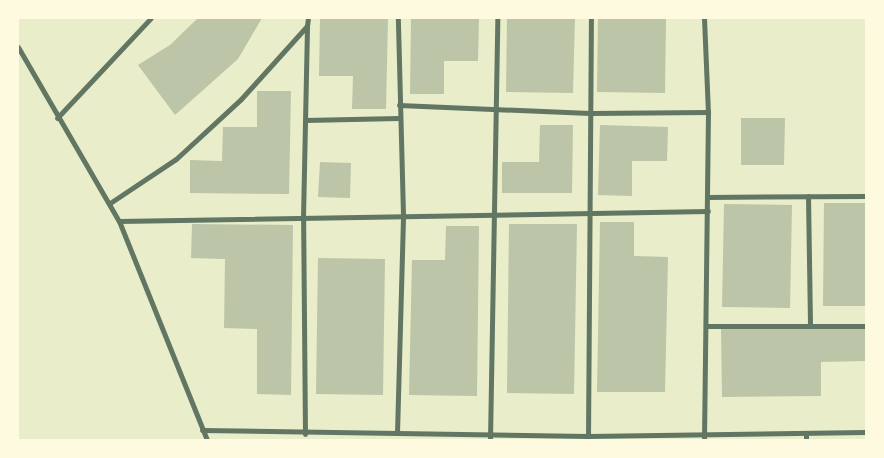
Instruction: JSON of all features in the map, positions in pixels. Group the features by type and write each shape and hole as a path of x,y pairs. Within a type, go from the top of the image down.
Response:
{"street":[{"path":"57,118 151,18"},
{"path":"305,434 303,218 308,18"},
{"path":"397,433 403,215 399,118 398,18"},
{"path":"490,440 498,108 498,18"},
{"path":"588,438 592,18"},
{"path":"704,18 708,112 704,438"},
{"path":"110,203 176,159 241,99 307,26"},
{"path":"18,47 57,118 110,203 119,221 207,440"},
{"path":"399,105 590,112 708,112"},
{"path":"305,120 399,118"},
{"path":"808,196 810,326"},
{"path":"707,197 866,196"},
{"path":"119,221 708,211"},
{"path":"706,326 866,326"},
{"path":"202,430 305,434 490,434 588,438 704,438 866,432"},
{"path":"806,433 806,440"}],"building":[{"path":"198,18 262,18 238,59 175,115 138,65 170,45"},
{"path":"320,18 388,18 386,109 352,109 353,76 319,76"},
{"path":"411,18 479,18 478,61 444,61 444,94 410,94"},
{"path":"507,18 575,18 573,93 506,92"},
{"path":"598,18 666,18 665,93 597,92"},
{"path":"257,91 291,91 289,194 190,193 190,160 222,161 223,127 257,127"},
{"path":"741,118 785,118 784,165 741,165"},
{"path":"540,125 573,125 572,193 502,193 502,162 539,162"},
{"path":"600,125 668,127 667,161 632,161 632,196 598,195"},
{"path":"320,162 351,163 350,198 318,197"},
{"path":"824,203 866,203 866,306 823,306"},
{"path":"724,204 792,205 790,308 722,307"},
{"path":"600,222 634,222 634,256 668,257 665,392 597,392"},
{"path":"192,224 293,225 291,395 257,394 257,329 224,328 225,259 191,258"},
{"path":"509,224 577,224 574,394 507,393"},
{"path":"446,226 479,226 477,396 409,395 412,260 445,260"},
{"path":"318,258 385,259 383,395 316,394"},
{"path":"866,327 866,361 821,362 821,396 722,397 721,328"}]}
